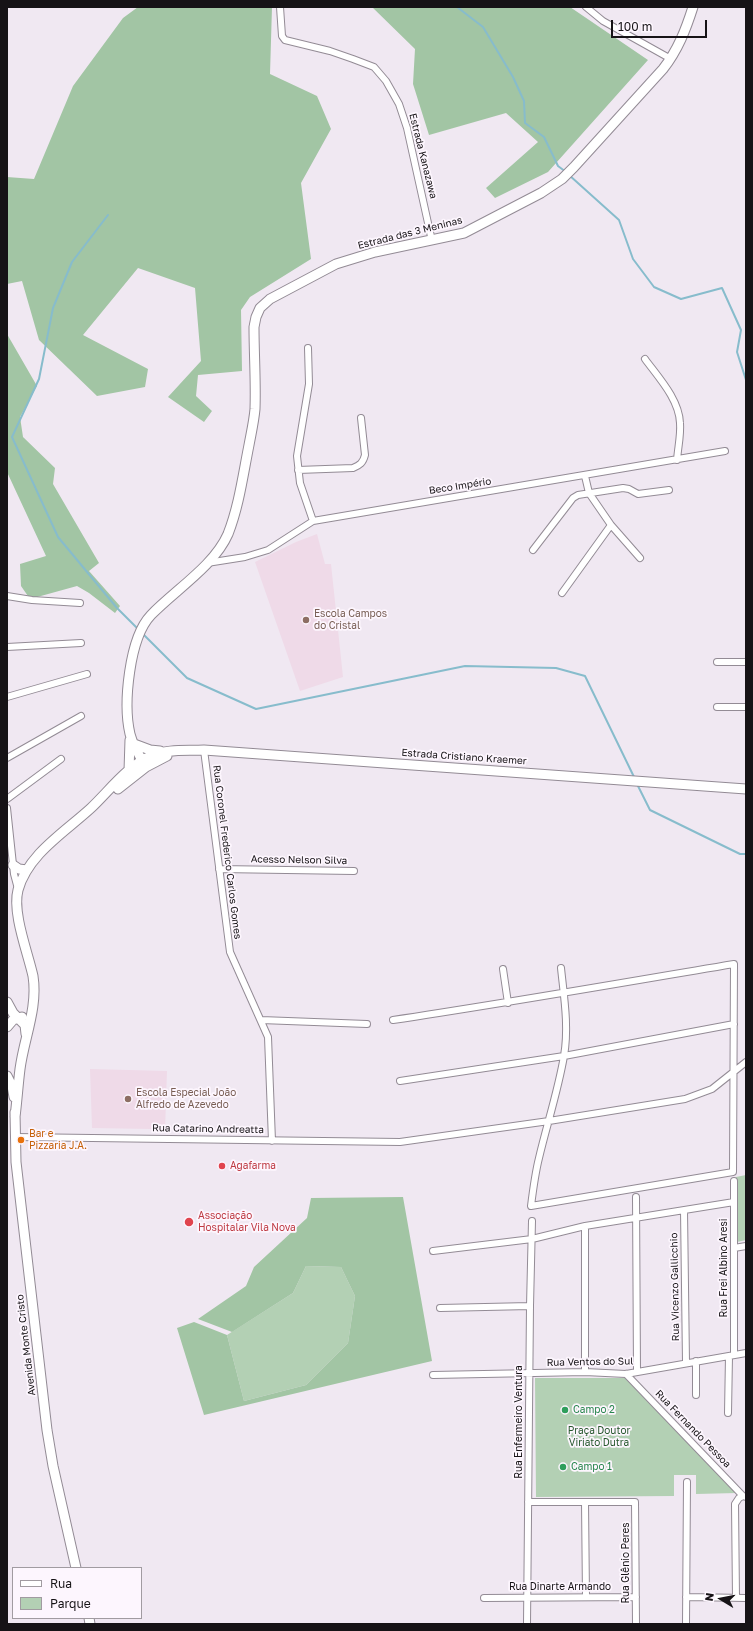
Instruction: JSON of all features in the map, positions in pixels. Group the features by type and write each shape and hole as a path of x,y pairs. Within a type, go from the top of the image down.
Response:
{"main road":[{"name":"Estrada das 3 Meninas","path":"144,764 130,734 126,708 131,665 136,641 150,616 207,563 227,536 234,516 254,410 254,327 260,308 270,299 336,264 375,252 464,233 541,193 562,178 574,167 671,59 683,38 693,7"},
{"path":"129,771 130,734"},
{"path":"134,744 150,750 166,752"},
{"name":"Estrada Cristiano Kraemer","path":"20,1069 32,1009 33,978 17,908 18,889 27,870 46,846 154,755 166,752 204,750 746,789"},
{"name":"Estrada Cristiano Kraemer","path":"91,808 129,771 144,764 181,752"},
{"path":"13,865 19,869 27,870"},
{"path":"7,1002 25,1025 26,1036"},
{"path":"7,1027 13,1020 28,1014 32,1009"},
{"path":"8,1080 20,1069"},
{"name":"Avenida Monte Cristo","path":"15,1117 20,1069"},
{"name":"Avenida Monte Cristo","path":"8,1080 14,1094 16,1162 47,1430 53,1466 76,1567"}],"street":[{"name":"Estrada Kanazawa","path":"280,7 282,36 285,40 330,50 353,59 374,68 386,81 399,104 407,128 432,241"},
{"path":"586,7 603,21 671,59"},
{"path":"308,348 309,384 297,456 300,483 313,521"},
{"path":"645,359 678,409 680,422 677,460"},
{"path":"298,470 353,468 361,464 365,455 361,418"},
{"name":"Beco Império","path":"207,563 245,557 268,550 313,521 725,451"},
{"path":"585,476 589,493 610,525 640,558"},
{"path":"533,550 573,498 578,495 623,488 629,489 638,494 669,490"},
{"path":"562,593 610,525"},
{"path":"7,596 32,600 80,603"},
{"path":"7,647 81,643"},
{"path":"717,662 746,662"},
{"path":"7,697 87,674"},
{"path":"717,708 746,707"},
{"path":"7,758 81,716"},
{"name":"Rua Coronel Frederico Carlos Gomes","path":"204,750 230,952 268,1037 272,1141"},
{"path":"7,799 61,759"},
{"path":"7,808 13,865 18,889"},
{"path":"13,865 22,880"},
{"name":"Acesso Nelson Silva","path":"219,869 354,871"},
{"path":"393,1020 508,1003 563,993 734,964 733,1172 531,1206 538,1159 549,1121 564,1056 567,1024 563,993 561,968"},
{"path":"503,969 508,1003"},
{"path":"261,1020 366,1024"},
{"path":"400,1081 564,1056 734,1024"},
{"name":"Rua Catarino Andreatta","path":"15,1137 400,1142 549,1121 685,1099 712,1089 746,1062"},
{"name":"Rua Frei Albino Aresi","path":"728,1413 734,1248 734,1181"},
{"path":"636,1197 637,1372"},
{"path":"433,1251 532,1239 585,1226 734,1202"},
{"name":"Rua Vicenzo Gallicchio","path":"684,1210 686,1363"},
{"name":"Rua Enfermeiro Ventura","path":"527,1624 532,1221"},
{"path":"585,1226 585,1372"},
{"path":"734,1248 746,1246"},
{"path":"440,1308 530,1306"},
{"name":"Rua Ventos do Sul","path":"432,1375 585,1372 626,1374 746,1353"},
{"path":"696,1361 696,1395"},
{"name":"Rua Fernando Pessoa","path":"626,1374 744,1497"},
{"path":"686,1624 687,1482"},
{"path":"736,1598 735,1504 739,1498 744,1497"},
{"path":"528,1502 585,1502 586,1597"},
{"name":"Rua Glênio Peres","path":"585,1502 635,1502 636,1624"},
{"name":"Rua Dinarte Armando","path":"484,1598 636,1597"},
{"path":"686,1597 746,1598"}],"shaded area":[{"name":"Escola Campos do Cristal","path":"317,534 325,564 331,564 343,677 300,691 255,562 296,542"},
{"name":"Escola Especial João Alfredo de Azevedo","path":"90,1069 167,1071 165,1131 152,1131 151,1129 92,1128"}],"green space":[{"path":"138,7 272,7 270,74 317,96 331,129 301,183 311,259 250,297 241,310 242,371 198,375 196,396 212,411 204,422 168,397 201,361 195,288 138,268 83,335 148,369 145,387 97,396 39,340 22,281 7,284 7,177 34,179 73,86 123,18"},
{"path":"372,7 570,7 648,60 548,172 495,198 486,188 538,142 506,113 429,135 413,84 415,49"},
{"path":"7,334 37,386 20,417 23,437 55,468 53,484 99,563 89,571 120,606 115,613 89,593 77,586 30,599 21,586 20,564 46,556 7,472"},
{"path":"746,1175 746,1240 737,1242 736,1177"},
{"path":"403,1197 432,1361 204,1415 177,1328 194,1322 227,1335 244,1401 306,1385 348,1343 355,1296 341,1267 306,1266 293,1293 232,1332 198,1319 246,1286 254,1267 307,1218 311,1198"},
{"path":"306,1266 341,1267 355,1296 348,1343 306,1385 244,1401 227,1335 293,1293"},
{"name":"Praça Doutor Viriato Dutra","path":"535,1378 625,1378 737,1493 696,1494 696,1475 674,1475 674,1496 536,1497"}],"waterway":[{"path":"457,7 483,27 513,77 524,101 525,123 544,137 558,166 566,172"},
{"path":"569,175 619,220 633,259 654,287 681,299 722,288 741,330 737,352 746,380"},
{"path":"108,215 72,262 53,308 39,379 12,437 58,537 117,608 139,630"},
{"path":"143,634 187,678 256,709 465,666 556,668 585,676 635,779"},
{"path":"637,784 650,810 740,854 746,854"}],"place":[{"name":"Escola Campos do Cristal","path":"306,620"},
{"name":"Escola Especial João Alfredo de Azevedo","path":"128,1099"},
{"name":"Bar e Pizzaria J.A.","path":"21,1140"},
{"name":"Agafarma","path":"222,1166"},
{"name":"Associação Hospitalar Vila Nova","path":"189,1222"},
{"name":"Campo 2","path":"565,1410"},
{"name":"Campo 1","path":"563,1467"}]}
